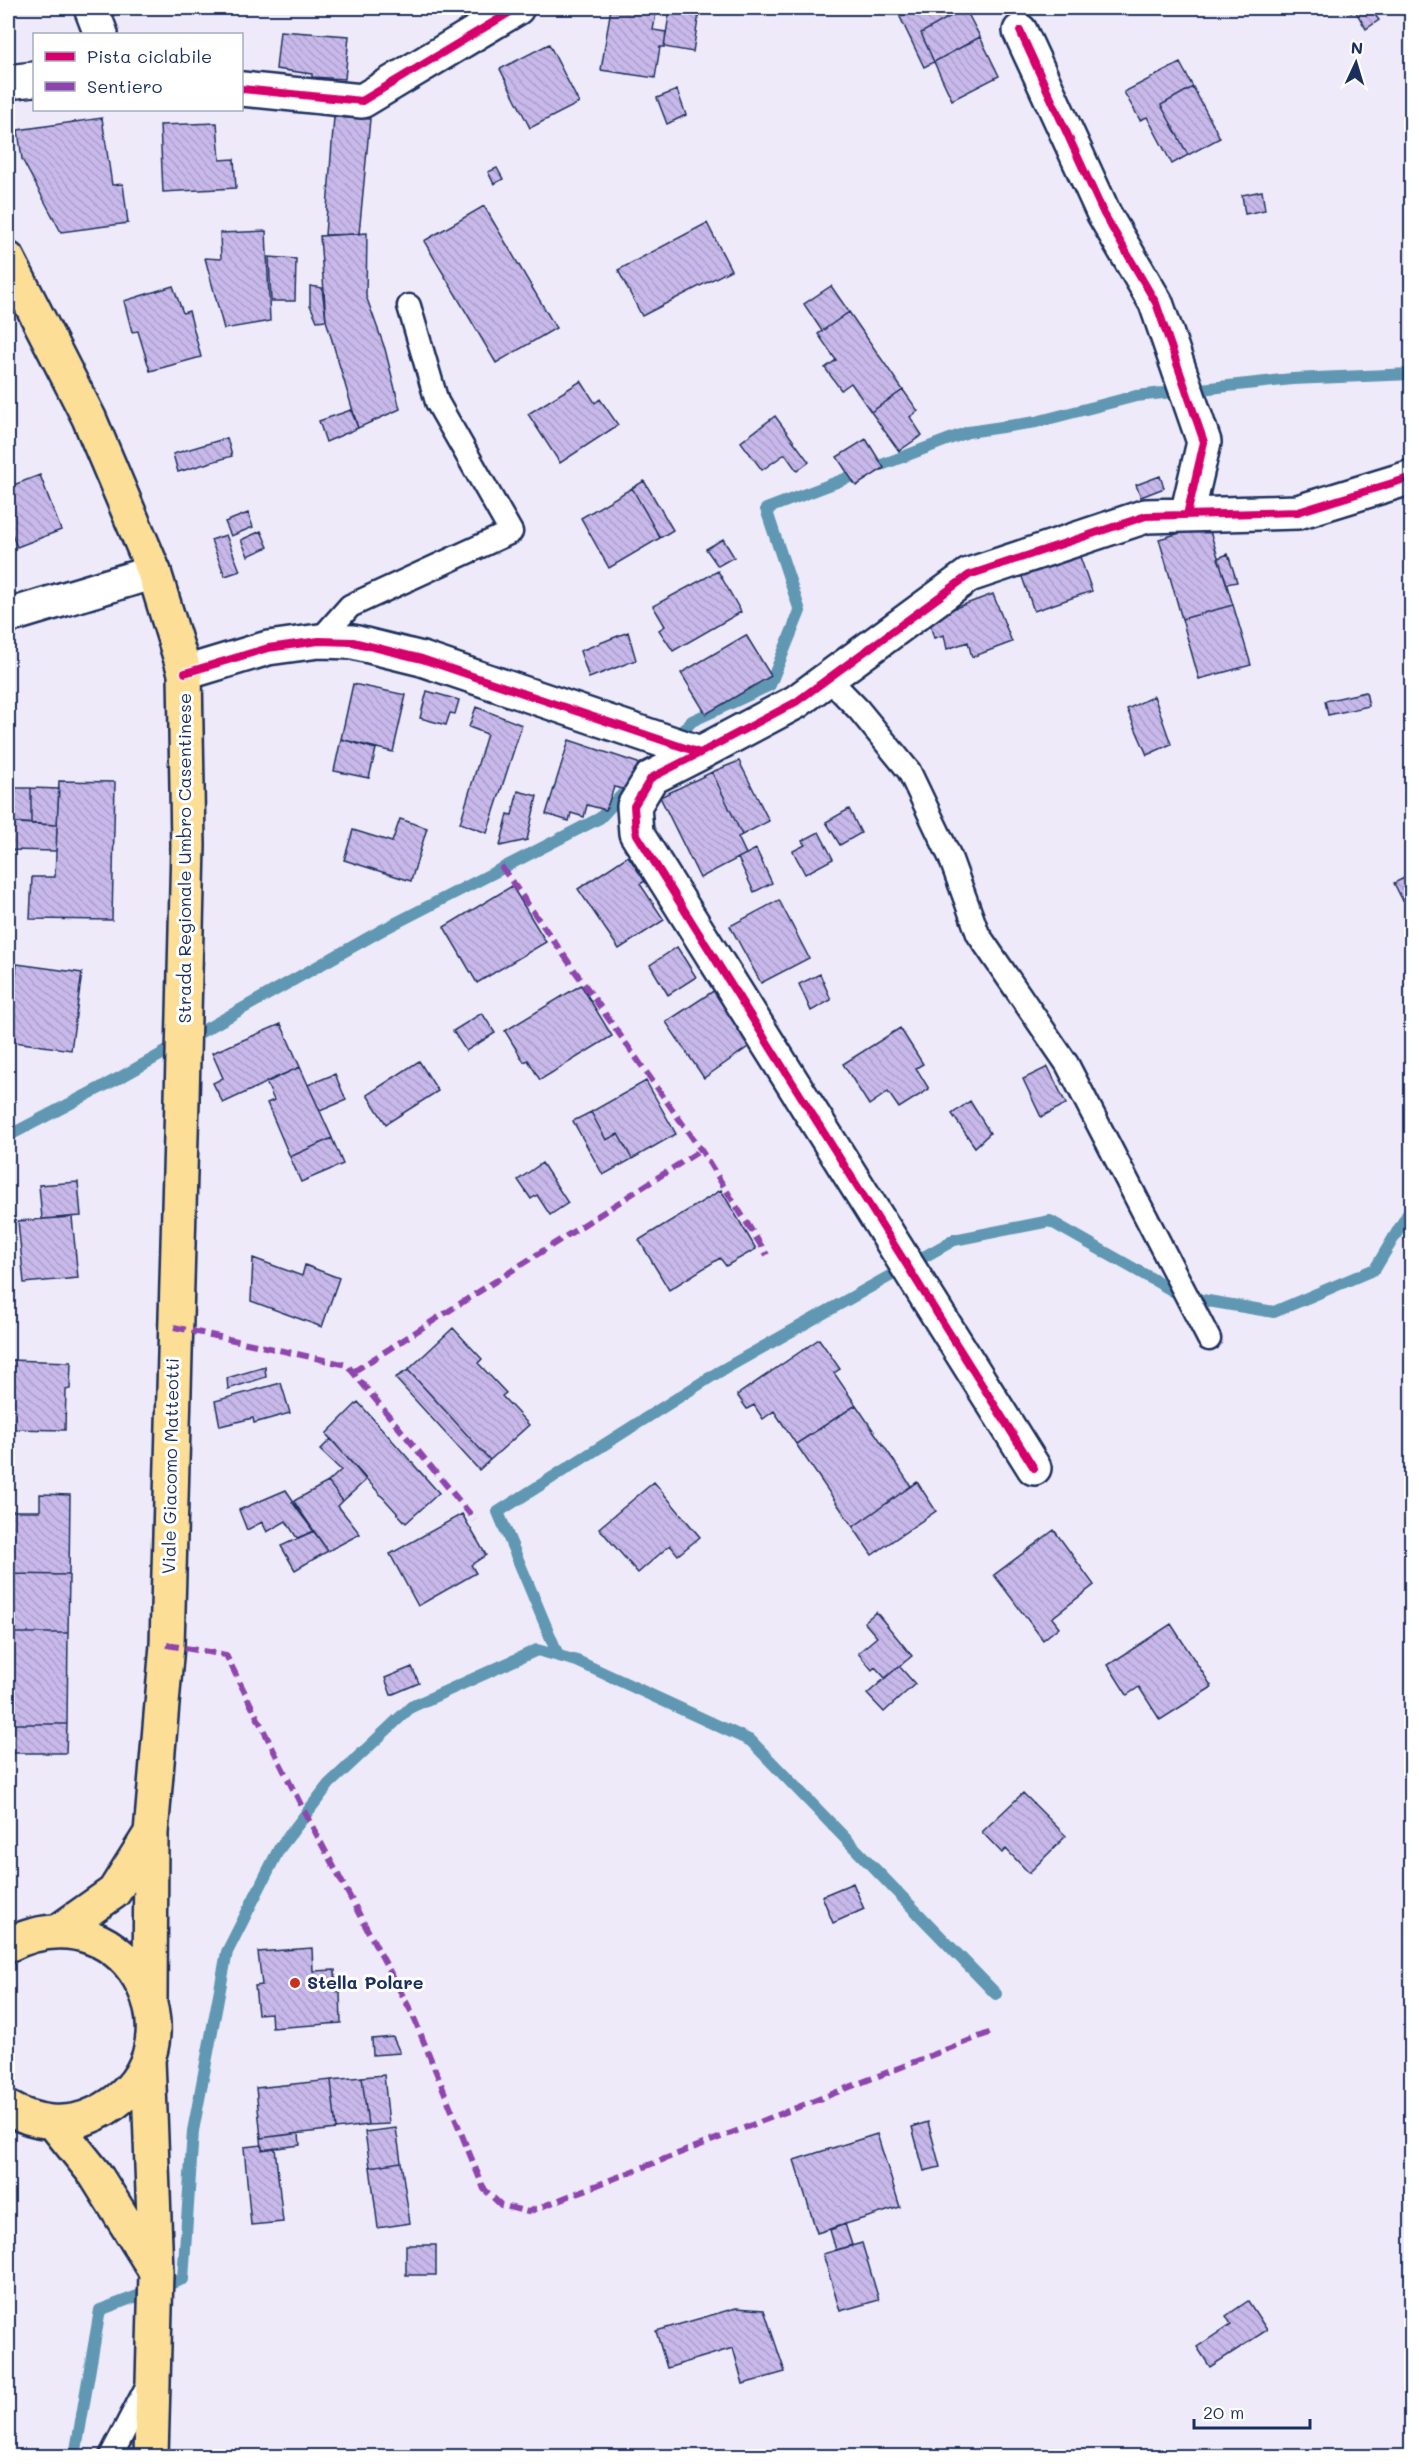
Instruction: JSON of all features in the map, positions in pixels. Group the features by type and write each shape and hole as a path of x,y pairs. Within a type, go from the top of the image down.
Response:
{"main road":[{"name":"Strada Regionale Umbro Casentinese","path":"8,259 89,418 154,572 185,673 188,845 182,1099"},
{"name":"Viale Giacomo Matteotti","path":"151,2457 156,2272 148,2059 154,2030 150,2000 151,1833 167,1645 182,1099"},
{"name":"Viale Giacomo Matteotti","path":"60,1930 114,1892 151,1833"},
{"name":"Viale Giacomo Matteotti","path":"8,1945 30,1934 60,1930 89,1936 116,1950 137,1972 150,2000"},
{"name":"Viale Giacomo Matteotti","path":"8,2108 25,2118 54,2123 84,2119 112,2106 134,2086 148,2059"},
{"path":"54,2123 95,2174 156,2272"}],"street":[{"path":"91,8 101,33"},
{"path":"243,88 362,101 517,8"},
{"path":"1020,31 1104,214 1155,303 1204,442 1187,515"},
{"path":"8,82 33,79"},
{"path":"1034,1468 636,833 634,806 651,778 796,702 969,575 1146,516 1298,512 1412,477"},
{"path":"8,616 154,572"},
{"path":"185,673 268,648 319,641 353,642 422,659 700,753"}],"lane":[{"path":"319,641 350,606 511,532 437,402 409,306"},
{"path":"828,678 859,710 909,771 950,858 978,934 1067,1064 1209,1339"},
{"path":"111,2457 152,2377"}],"building":[{"path":"611,8 657,8 653,30 666,32 664,47 660,47 655,78 601,70"},
{"path":"918,8 940,8 946,19 921,33 934,62 924,67 900,17"},
{"path":"965,8 980,37 934,62 921,33"},
{"path":"1348,8 1370,8 1379,20 1366,29 1355,10 1351,13"},
{"path":"670,9 699,13 693,52 664,47"},
{"path":"280,31 349,36 345,79 312,77 312,74 276,69"},
{"path":"980,37 999,76 952,100 934,62"},
{"path":"549,44 579,103 530,128 500,69"},
{"path":"1180,63 1193,87 1161,105 1188,155 1172,164 1147,117 1140,120 1124,92"},
{"path":"1193,87 1220,138 1188,155 1161,105"},
{"path":"677,90 686,115 667,124 657,98"},
{"path":"334,117 370,119 359,234 325,235"},
{"path":"102,118 112,185 123,184 128,223 61,232 22,159 18,130"},
{"path":"217,123 220,160 234,159 236,188 163,192 160,125"},
{"path":"497,168 503,179 494,184 488,172"},
{"path":"1262,191 1265,210 1245,214 1242,195"},
{"path":"484,206 556,328 496,363 424,241"},
{"path":"707,223 731,270 642,316 618,270"},
{"path":"266,231 270,321 224,329 205,258 221,259 220,233"},
{"path":"367,233 366,296 385,349 400,409 358,428 326,320 320,236"},
{"path":"269,257 296,259 295,301 271,301"},
{"path":"173,286 183,313 189,311 201,357 150,371 138,331 132,332 124,301"},
{"path":"310,286 322,288 326,320 317,321 310,305"},
{"path":"831,286 849,312 822,331 804,304"},
{"path":"849,312 903,390 871,412 851,383 841,390 825,368 836,360 818,334"},
{"path":"581,381 595,403 600,399 618,425 560,463 528,414"},
{"path":"903,390 918,411 910,417 922,435 899,451 871,412"},
{"path":"351,410 358,428 326,442 319,421"},
{"path":"775,416 809,462 797,471 785,454 762,470 741,442"},
{"path":"227,438 232,456 178,472 173,454"},
{"path":"866,439 884,468 856,486 837,457"},
{"path":"40,475 61,530 17,547 8,525 8,487"},
{"path":"1160,476 1164,488 1141,497 1136,485"},
{"path":"644,481 673,530 660,538 632,488"},
{"path":"632,488 660,538 609,568 581,518"},
{"path":"248,513 253,527 231,536 225,522"},
{"path":"1208,525 1233,605 1182,619 1159,539"},
{"path":"261,531 268,547 248,556 241,540"},
{"path":"226,535 240,571 225,576 211,540"},
{"path":"723,539 734,557 718,566 706,549"},
{"path":"1079,554 1092,591 1034,611 1021,574"},
{"path":"1228,554 1237,582 1227,584 1218,558"},
{"path":"718,571 741,612 673,651 659,630 665,626 653,606"},
{"path":"993,594 1012,642 972,657 968,642 947,649 944,635 934,638 928,618"},
{"path":"1233,605 1251,665 1199,679 1182,619"},
{"path":"628,632 636,660 589,678 580,651"},
{"path":"746,635 771,676 706,714 681,673"},
{"path":"353,684 406,695 393,752 341,739"},
{"path":"427,691 459,700 455,714 450,713 446,725 420,718"},
{"path":"1366,692 1369,706 1328,715 1325,701"},
{"path":"1154,696 1171,744 1147,755 1127,709"},
{"path":"476,707 522,725 487,833 460,823 487,734 469,727"},
{"path":"341,739 376,749 369,778 334,771"},
{"path":"569,740 638,763 632,791 614,787 606,810 587,805 584,817 571,813 569,821 546,814"},
{"path":"739,761 769,821 742,835 712,772"},
{"path":"712,772 742,835 738,837 746,854 700,878 660,797"},
{"path":"59,781 115,782 112,920 30,919 32,877 55,877"},
{"path":"8,788 31,788 31,824 8,822"},
{"path":"31,788 59,789 57,825 31,824"},
{"path":"518,791 537,796 527,840 500,846 508,814 512,815"},
{"path":"849,809 861,833 840,845 826,822"},
{"path":"400,819 427,828 411,881 344,860 353,830 392,842"},
{"path":"8,822 57,825 56,851 8,850"},
{"path":"819,832 833,859 805,874 793,851 805,845 802,841"},
{"path":"756,849 772,883 754,892 738,858"},
{"path":"628,856 645,881 640,884 664,920 619,949 578,889"},
{"path":"1412,874 1412,896 1403,901 1394,883"},
{"path":"512,886 546,942 477,983 444,927"},
{"path":"779,900 809,958 761,983 730,926"},
{"path":"677,947 696,977 668,995 650,965"},
{"path":"17,964 82,973 71,1050 8,1041"},
{"path":"820,974 831,1000 811,1011 799,984"},
{"path":"581,985 612,1036 540,1080 528,1060 524,1062 505,1031"},
{"path":"721,986 758,1040 704,1078 666,1022"},
{"path":"482,1013 495,1033 466,1051 453,1031"},
{"path":"281,1024 300,1067 223,1103 213,1083 223,1078 212,1053"},
{"path":"900,1028 923,1064 916,1068 929,1089 899,1108 888,1092 869,1105 843,1064"},
{"path":"419,1061 438,1091 386,1124 367,1095"},
{"path":"300,1067 332,1138 290,1157 267,1103 274,1100 266,1082"},
{"path":"1048,1067 1066,1104 1041,1117 1023,1079"},
{"path":"335,1074 346,1100 320,1111 308,1085"},
{"path":"646,1081 676,1134 632,1159 618,1134 606,1140 591,1112"},
{"path":"970,1101 990,1133 975,1147 952,1114"},
{"path":"591,1112 606,1140 618,1134 632,1159 603,1175 573,1121"},
{"path":"332,1138 343,1164 301,1182 290,1157"},
{"path":"542,1163 568,1203 550,1215 537,1195 531,1199 518,1180"},
{"path":"78,1182 81,1216 42,1219 39,1185"},
{"path":"721,1190 756,1249 726,1266 720,1258 669,1290 639,1240"},
{"path":"72,1217 78,1278 24,1283 18,1221"},
{"path":"253,1258 302,1276 305,1265 339,1278 322,1327 251,1301"},
{"path":"453,1328 482,1359 478,1363 506,1393 502,1396 529,1425 490,1460 408,1370"},
{"path":"819,1339 840,1369 834,1373 856,1405 796,1444 774,1411 763,1419 754,1405 747,1409 737,1395"},
{"path":"9,1360 71,1362 70,1389 66,1390 65,1430 8,1429"},
{"path":"265,1367 266,1377 228,1389 227,1378"},
{"path":"408,1370 490,1460 479,1470 395,1378"},
{"path":"281,1383 290,1413 254,1423 253,1418 220,1426 215,1401"},
{"path":"358,1402 439,1493 406,1523 326,1434"},
{"path":"856,1405 911,1486 853,1527 796,1444"},
{"path":"331,1439 366,1480 343,1501 328,1482 341,1470 320,1450"},
{"path":"328,1482 343,1501 338,1506 360,1534 328,1551 292,1502"},
{"path":"654,1482 700,1537 678,1555 670,1545 638,1573 599,1528"},
{"path":"917,1482 936,1511 872,1555 853,1527"},
{"path":"286,1490 314,1531 297,1538 286,1521 267,1532 262,1522 247,1530 239,1510"},
{"path":"40,1494 70,1495 69,1575 8,1574 8,1511 40,1511"},
{"path":"462,1514 486,1555 471,1565 476,1573 418,1606 390,1554"},
{"path":"1054,1530 1094,1585 1052,1618 1059,1627 1043,1640 994,1575"},
{"path":"314,1531 328,1551 295,1570 281,1546"},
{"path":"8,1574 69,1575 68,1633 8,1633"},
{"path":"876,1612 912,1656 885,1678 875,1667 872,1670 858,1653 877,1637 864,1622"},
{"path":"1171,1624 1212,1687 1160,1720 1139,1687 1127,1695 1108,1665"},
{"path":"8,1633 68,1633 67,1724 8,1724"},
{"path":"899,1666 915,1684 884,1712 867,1694"},
{"path":"412,1667 419,1683 391,1695 385,1678"},
{"path":"8,1724 67,1724 66,1753 8,1753"},
{"path":"1023,1793 1066,1836 1029,1873 1006,1849 1002,1853 982,1832"},
{"path":"853,1883 864,1909 833,1923 822,1896"},
{"path":"312,1948 313,1971 335,1970 336,1991 340,1992 341,2023 272,2028 271,2013 258,2014 255,1986 262,1985 258,1952"},
{"path":"393,2037 400,2053 373,2055 372,2039"},
{"path":"384,2075 389,2124 368,2125 362,2077"},
{"path":"362,2077 368,2125 336,2129 331,2080"},
{"path":"331,2080 336,2129 261,2138 256,2088"},
{"path":"928,2122 940,2167 924,2171 912,2127"},
{"path":"396,2128 401,2162 370,2167 365,2132"},
{"path":"299,2133 300,2145 262,2150 261,2138"},
{"path":"877,2134 900,2207 817,2233 794,2160"},
{"path":"262,2145 262,2150 275,2148 283,2222 251,2225 244,2147"},
{"path":"401,2162 410,2223 378,2228 370,2167"},
{"path":"845,2224 852,2245 836,2250 830,2230"},
{"path":"862,2243 879,2300 840,2311 823,2254"},
{"path":"406,2245 436,2245 436,2275 406,2275"},
{"path":"1248,2301 1267,2330 1210,2367 1197,2347 1231,2324 1226,2316"},
{"path":"736,2308 764,2310 785,2372 743,2384 733,2348 667,2368 656,2331"}],"waterway":[{"path":"674,740 692,721 770,685 800,611 766,509 968,432 1036,422 1136,396 1292,379 1412,374"},
{"path":"8,1136 121,1077 384,929 600,818 633,783"},
{"path":"558,1655 498,1512 717,1373 954,1240 1050,1221 1184,1297 1274,1312 1375,1269 1412,1207"},
{"path":"75,2456 100,2310 183,2279 193,2131 227,1952 279,1849 329,1784 411,1707 537,1650 577,1661 751,1741 996,1994"}],"marked path":[{"path":"501,866 701,1150 767,1255"},
{"path":"353,1372 701,1150"},
{"path":"174,1327 347,1365 475,1520"},
{"path":"167,1645 226,1655 304,1811 412,2013 484,2189 501,2205 528,2212 994,2031"}],"cycle path":[{"path":"243,89 362,101 517,8"},
{"path":"1020,31 1104,214 1156,303 1204,442 1187,515"},
{"path":"185,673 268,648 319,641 353,642 422,659 700,753 796,702 969,575 1146,516 1298,512 1412,477"},
{"path":"700,753 651,778 634,806 636,833 1034,1468"}],"place":[{"name":"Stella Polare","path":"295,1983"}]}
